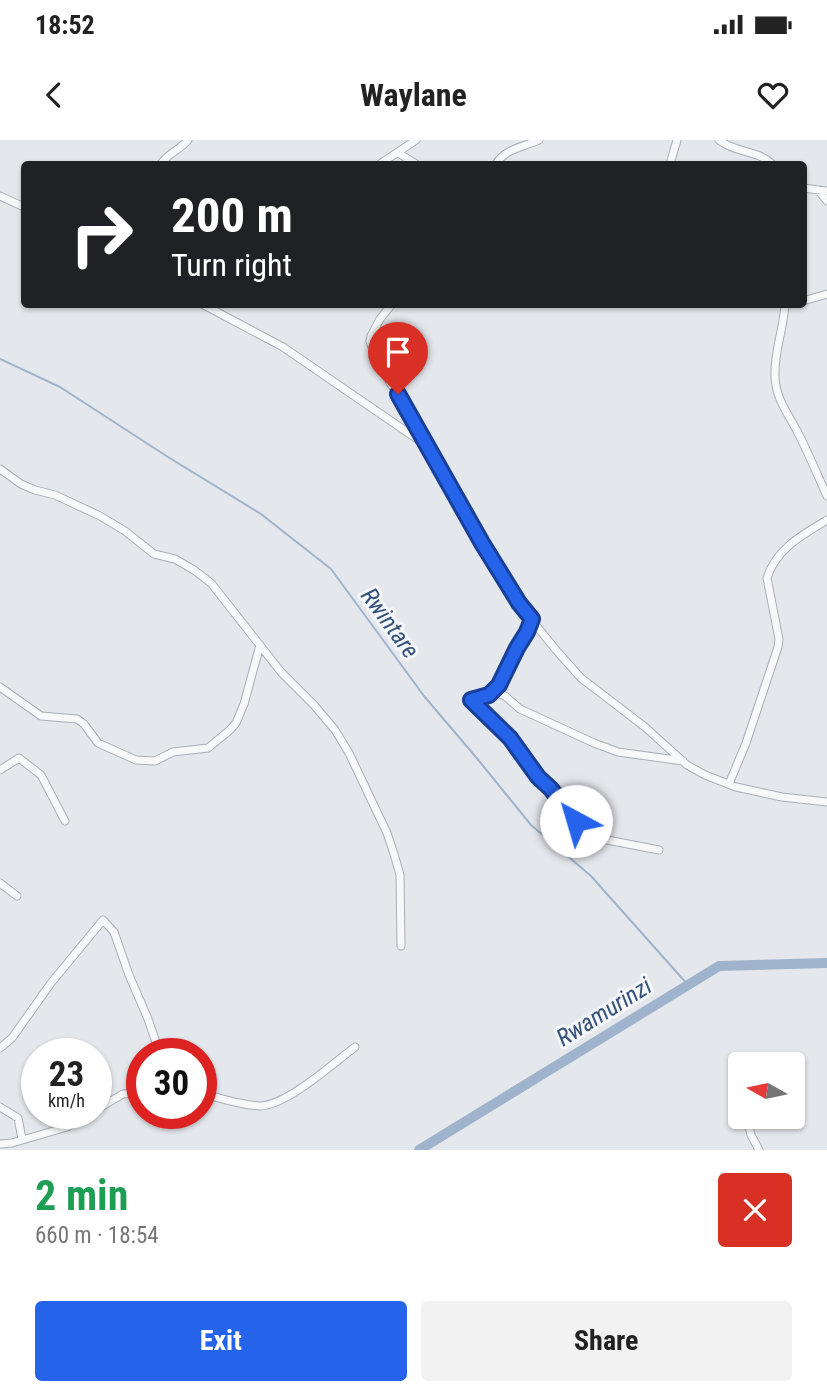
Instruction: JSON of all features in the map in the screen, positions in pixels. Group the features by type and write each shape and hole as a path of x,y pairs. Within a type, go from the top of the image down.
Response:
{"street":[{"path":"163,161 188,140"},
{"path":"385,161 415,140"},
{"path":"498,161 506,153 539,140"},
{"path":"671,161 677,140"},
{"path":"719,140 733,149 763,156 769,161"},
{"path":"398,153 411,161"},
{"path":"807,188 827,191"},
{"path":"817,189 827,201"},
{"path":"0,196 21,206"},
{"path":"807,300 827,294"},
{"path":"210,308 283,347 426,446"},
{"path":"388,308 371,336 373,353 519,603 581,678 645,727 683,762 705,775 782,797 827,802"},
{"path":"787,308 775,360 777,392 827,496"},
{"path":"0,469 21,484 55,495 100,516 125,531 154,554 175,559 194,570 211,583 281,672 314,705 335,730 387,833 398,866 401,946"},
{"path":"729,784 746,743 778,647 779,639 767,578 769,569 794,540 827,520"},
{"path":"532,619 499,685 489,695 471,700 510,738 538,777 589,833 602,839 659,850"},
{"path":"0,687 41,716 77,719 84,723 98,743 136,760 155,761 173,752 208,748 230,730 244,704 260,645"},
{"path":"492,691 505,696 520,709 618,752 683,762"},
{"path":"0,770 19,758 41,775 65,821"},
{"path":"0,883 17,896"},
{"path":"0,1048 12,1038 51,983 103,920 114,932 155,1038"},
{"path":"217,1097 262,1106 285,1098 355,1047"},
{"path":"0,1107 18,1118 22,1139"},
{"path":"0,1144 60,1129"},
{"path":"750,1129 759,1150"}],"waterway":[{"name":"Rwintare","path":"0,359 60,387 261,514 331,569 424,696 531,825 591,876 688,985"},
{"name":"Rwamurinzi","path":"419,1150 719,966 827,963"}],"route":[{"path":"398,394 482,543 532,619 499,685 489,695 471,700 510,738 538,777 576,821"}]}
